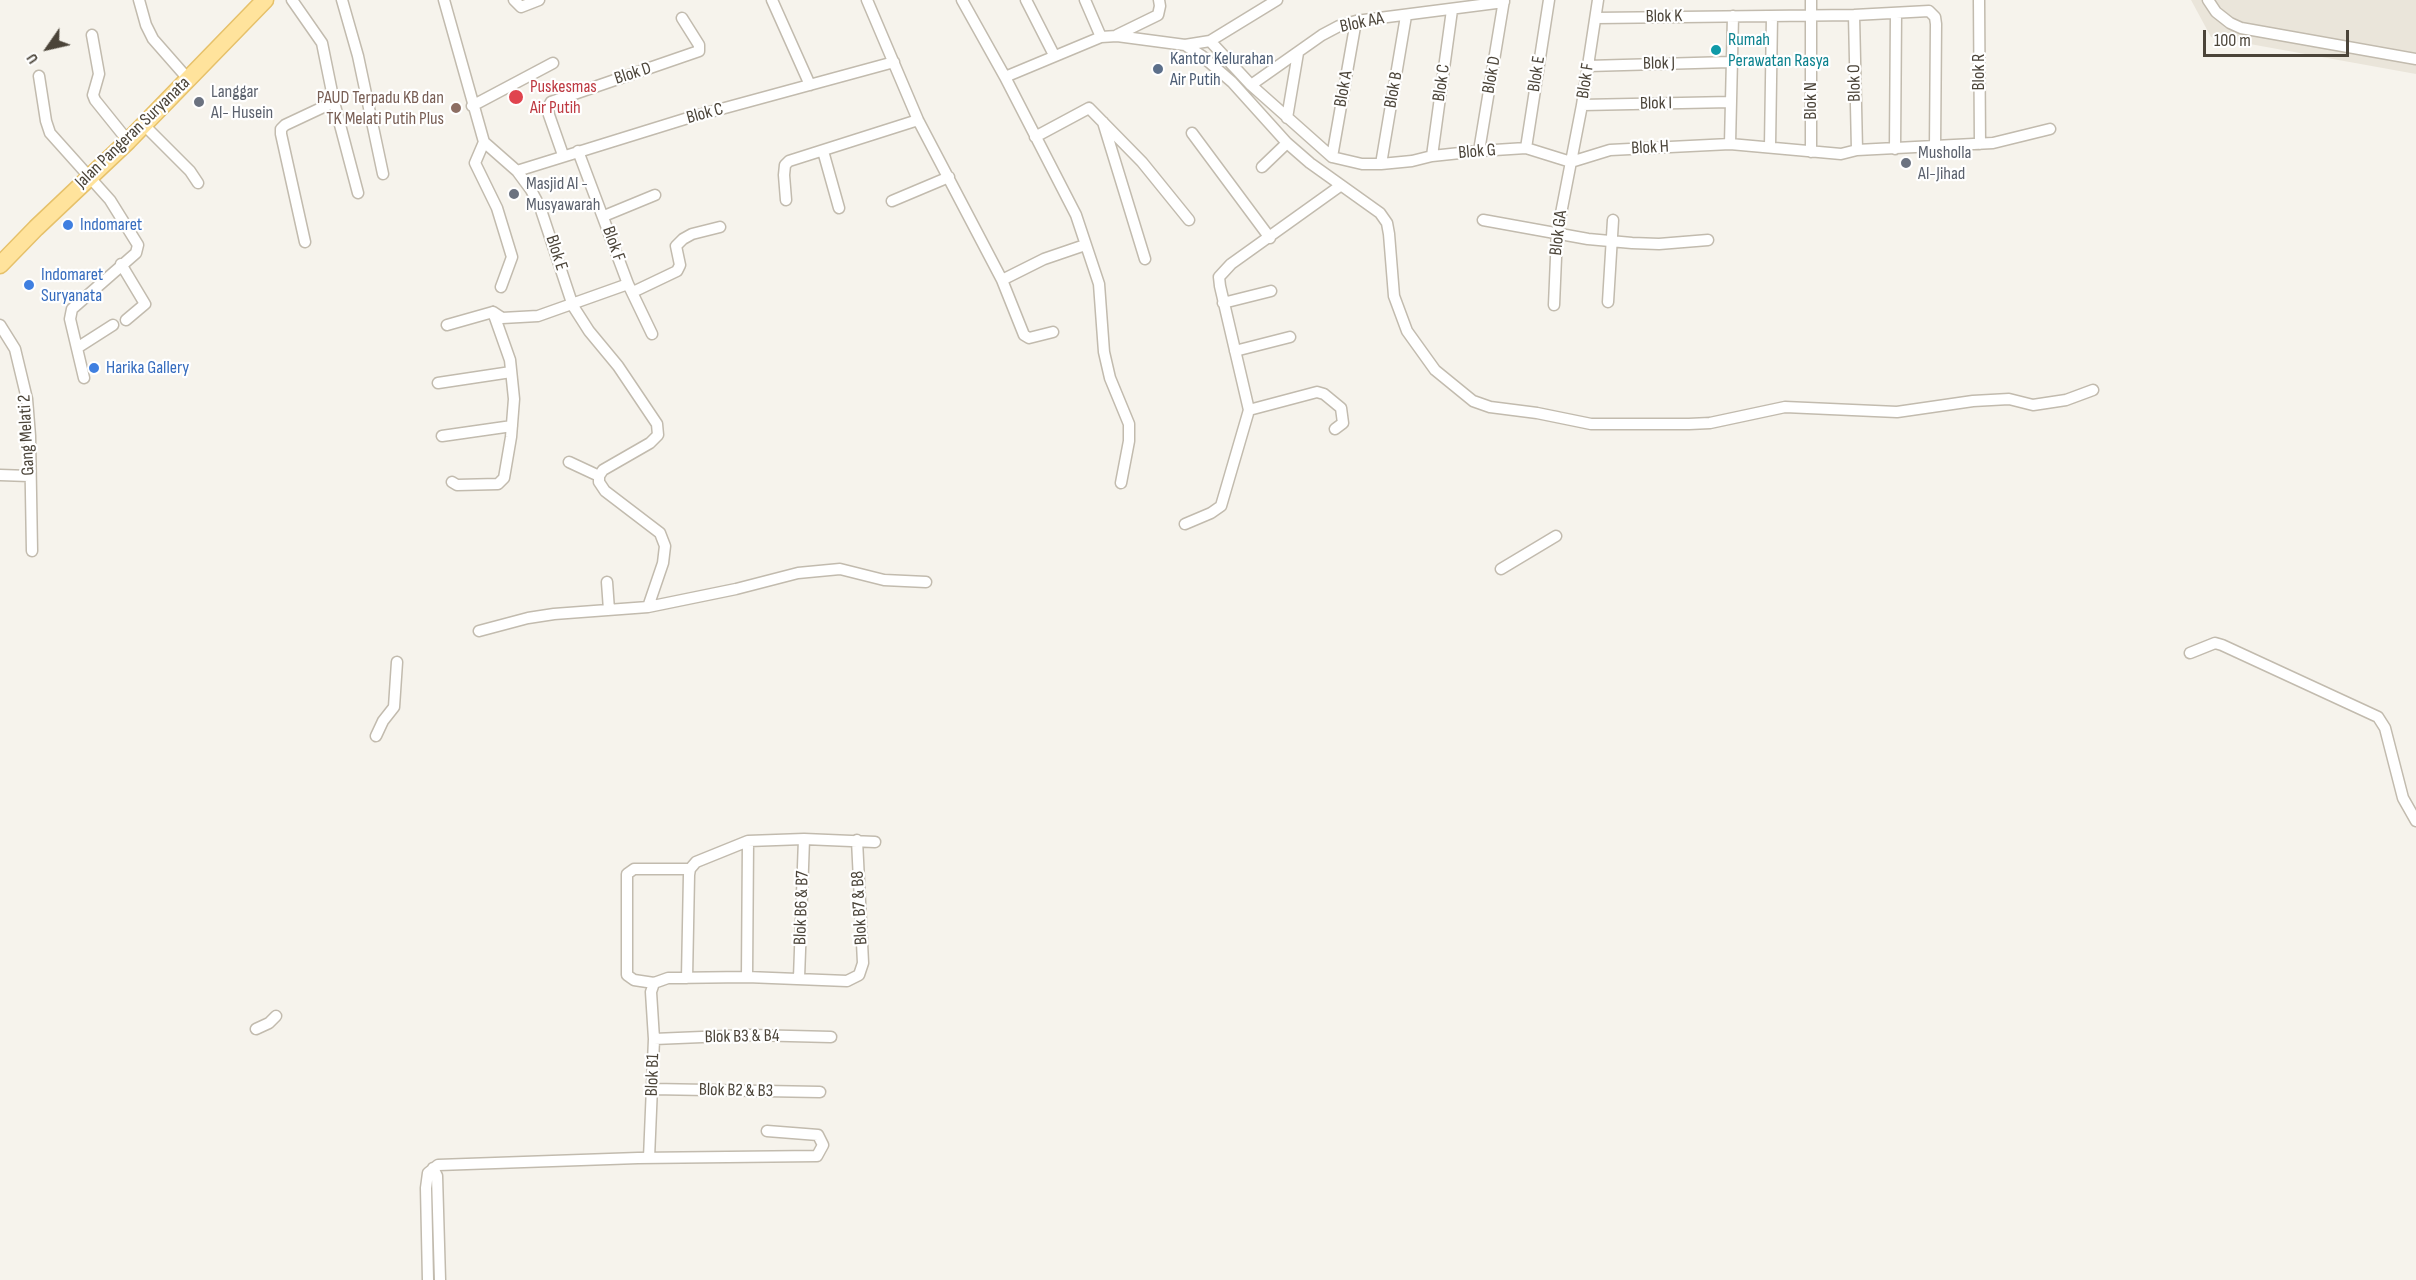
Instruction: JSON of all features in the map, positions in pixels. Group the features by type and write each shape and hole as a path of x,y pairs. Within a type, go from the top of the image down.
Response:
{"main road":[{"name":"Jalan Pangeran Suryanata","path":"0,265 189,80 265,0"}],"street":[{"path":"139,0 153,39 189,80"},
{"path":"292,0 322,43 334,102 358,193"},
{"path":"342,0 358,56 383,174"},
{"path":"444,0 484,142 475,163 496,208 512,257 501,286"},
{"path":"514,0 521,7 539,0"},
{"path":"772,0 810,85"},
{"path":"867,0 918,120 1002,280 1026,338 1053,332"},
{"path":"963,0 1076,215 1099,284 1104,352 1108,370 1129,424 1128,452 1121,483"},
{"path":"1026,0 1054,55"},
{"path":"1085,0 1101,37"},
{"path":"1117,36 1158,15 1159,0"},
{"path":"1005,77 1101,37 1117,36 1185,45 1210,41 1277,0"},
{"name":"Blok E","path":"1526,148 1549,0"},
{"name":"Blok F","path":"1571,162 1598,0"},
{"name":"Blok N","path":"1811,0 1811,152"},
{"name":"Blok R","path":"1979,0 1980,144"},
{"path":"2208,0 2216,12 2230,24 2241,28 2416,58"},
{"name":"Blok AA","path":"1251,85 1322,35 1339,26 1356,21 1452,10 1504,1"},
{"name":"Blok D","path":"1479,151 1504,1"},
{"name":"Blok C","path":"1432,156 1452,10"},
{"name":"Blok K","path":"1596,18 1854,15 1929,11 1935,17 1936,24 1935,148"},
{"path":"1895,149 1896,14"},
{"name":"Blok B","path":"1381,164 1407,15"},
{"name":"Blok O","path":"1854,15 1857,150"},
{"path":"1730,144 1730,62 1733,16"},
{"path":"1770,146 1772,16"},
{"name":"Blok D","path":"563,155 549,115 548,108 551,102 699,51 699,45 682,18"},
{"name":"Blok A","path":"1332,157 1356,21"},
{"path":"92,35 99,74 93,95 128,141"},
{"path":"1210,41 1251,85 1332,157"},
{"path":"1185,45 1202,56 1232,82 1287,143 1322,173 1373,206 1387,223 1394,296 1407,331 1448,382 1473,401 1490,407 1537,413 1590,425 1710,423 1785,407 1897,412 2009,399 2033,405 2066,400 2093,390"},
{"path":"1287,118 1298,53"},
{"name":"Blok C","path":"517,171 563,155 894,62"},
{"name":"Blok J","path":"1588,66 1730,62"},
{"path":"472,106 553,63"},
{"path":"39,76 50,133 110,200 137,240 138,250 72,309 70,319 84,378"},
{"path":"304,242 281,129 285,124 334,102"},
{"name":"Blok I","path":"1582,105 1731,102"},
{"path":"1035,137 1085,108 1093,110 1142,162 1189,220"},
{"path":"786,200 785,165 789,161 918,120"},
{"path":"1103,122 1145,259"},
{"path":"144,125 190,171 198,183"},
{"name":"Blok H","path":"1571,162 1610,150 1730,144 1841,154 1857,150 1935,148 2006,140 2050,129"},
{"path":"1192,133 1270,238"},
{"name":"Blok E","path":"484,142 517,171 540,207 573,306 589,331 618,366 657,424 658,435 650,443 603,470 599,476"},
{"path":"1262,167 1287,143"},
{"name":"Blok G","path":"1332,157 1362,164 1381,164 1412,161 1432,156 1526,148 1571,162"},
{"name":"Blok F","path":"578,151 631,288 652,334"},
{"path":"823,152 839,208"},
{"name":"Blok GA","path":"1554,304 1557,234 1571,162"},
{"path":"892,201 949,177"},
{"path":"1185,524 1221,506 1249,410 1224,303 1220,277 1223,270 1340,186"},
{"path":"604,216 655,195"},
{"path":"1483,220 1610,241 1646,244 1708,240"},
{"path":"1608,302 1612,220"},
{"path":"447,325 493,312 502,318 538,316 631,288 677,271 680,265 676,246 692,234 720,227"},
{"path":"1002,280 1044,260 1085,245"},
{"path":"121,264 145,304 126,320"},
{"path":"1224,303 1271,291"},
{"path":"452,482 458,485 502,482 504,478 514,399 510,360 493,312"},
{"name":"Gang Melati 2","path":"0,325 11,339 15,349 27,399 32,551"},
{"path":"77,348 113,325"},
{"path":"1235,351 1290,337"},
{"path":"438,383 511,372"},
{"path":"1249,410 1317,392 1324,394 1341,408 1344,423 1335,429"},
{"path":"442,436 512,426"},
{"path":"569,462 599,476 599,482 605,491 660,533 665,546 663,563 648,607"},
{"path":"0,475 29,476"},
{"path":"1501,569 1556,536"},
{"path":"479,631 528,618 648,607 736,589 798,573 840,568 884,580 926,582"},
{"path":"607,582 609,610"},
{"path":"2190,653 2215,643 2222,645 2379,717 2385,728 2403,798 2416,821"},
{"path":"376,736 383,721 394,707 397,662"},
{"path":"687,978 690,869 696,862 748,841 804,838 875,842"},
{"name":"Blok B6 & B7","path":"800,978 804,838"},
{"name":"Blok B7 & B8","path":"800,978 847,981 859,975 863,963 857,840"},
{"path":"747,977 748,841"},
{"path":"690,869 634,869 627,873 627,975 652,988 659,979 800,978"},
{"name":"Blok B1","path":"649,1158 654,1039 652,988"},
{"path":"256,1029 269,1023 276,1016"},
{"name":"Blok B3 & B4","path":"654,1039 750,1035 831,1036"},
{"name":"Blok B2 & B3","path":"652,1089 820,1092"},
{"path":"428,1280 426,1188 433,1172 443,1163 817,1156 823,1145 818,1135 767,1131"},
{"path":"433,1172 440,1280"}],"shaded area":[{"path":"2191,0 2416,0 2416,74 2211,37"}],"place":[{"name":"Rumah Perawatan Rasya","path":"1716,50"},
{"name":"Kantor Kelurahan Air Putih","path":"1158,69"},
{"name":"Puskesmas Air Putih","path":"516,97"},
{"name":"Langgar Al- Husein","path":"199,102"},
{"name":"PAUD Terpadu KB dan TK Melati Putih Plus","path":"456,108"},
{"name":"Musholla Al-Jihad","path":"1906,163"},
{"name":"Masjid Al - Musyawarah","path":"514,194"},
{"name":"Indomaret","path":"68,225"},
{"name":"Indomaret Suryanata","path":"29,285"},
{"name":"Harika Gallery","path":"94,368"}]}
